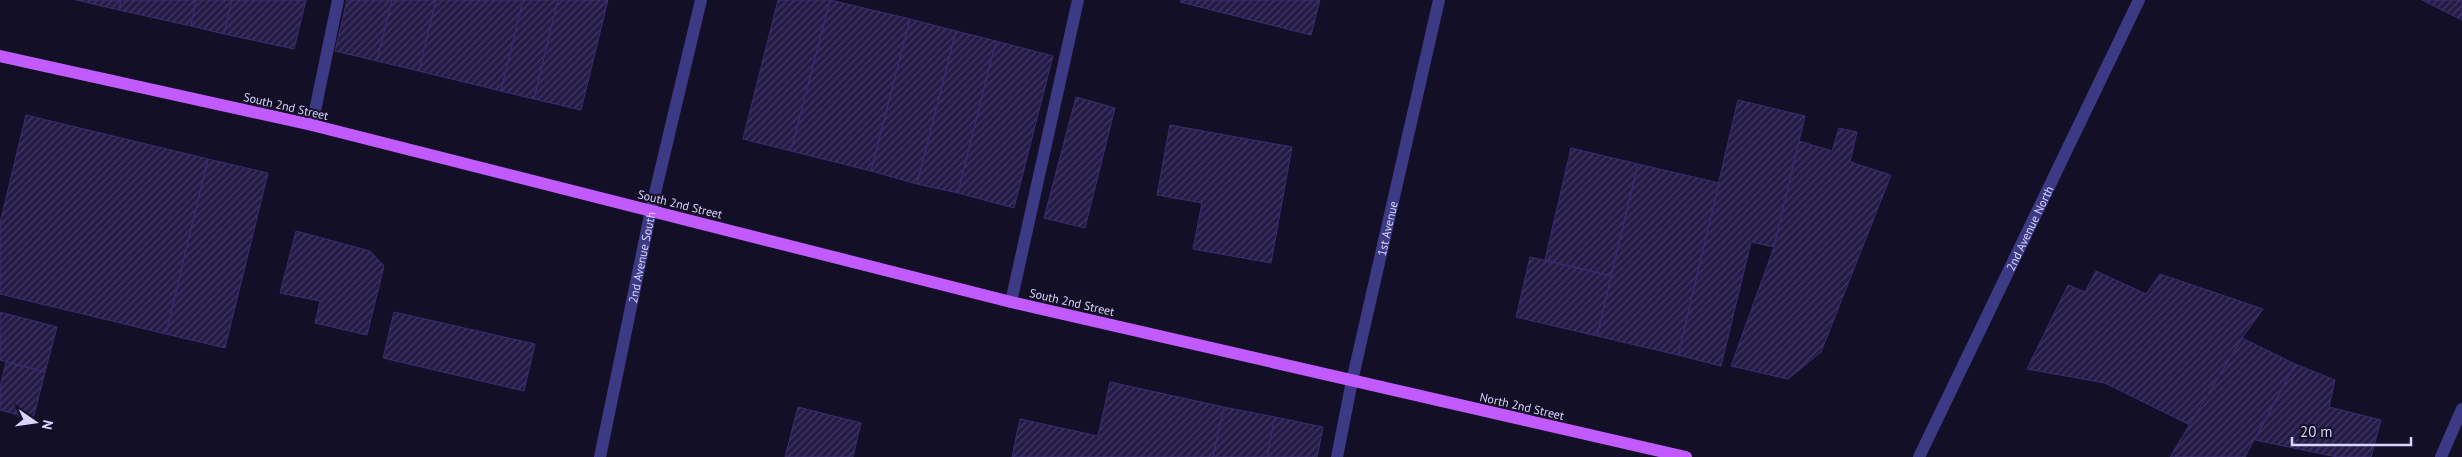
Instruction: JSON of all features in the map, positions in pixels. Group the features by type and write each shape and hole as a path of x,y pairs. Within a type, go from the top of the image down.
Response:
{"main road":[{"name":"South 2nd Street","path":"0,56 312,125 1011,302 1352,381"},
{"name":"North 2nd Street","path":"1352,381 1686,457"}],"street":[{"path":"312,125 338,0"},
{"name":"2nd Avenue South","path":"600,457 651,210 700,0"},
{"path":"1011,302 1078,0"},
{"name":"1st Avenue","path":"1337,457 1352,381 1439,0"},
{"name":"2nd Avenue North","path":"1919,457 2139,0"},
{"path":"2441,457 2462,409"}],"building":[{"path":"76,0 121,0 119,10"},
{"path":"121,0 196,0 191,26 119,10"},
{"path":"196,0 232,0 224,34 191,26"},
{"path":"232,0 306,0 294,49 224,34"},
{"path":"347,0 392,0 377,61 335,51"},
{"path":"392,0 436,0 419,71 377,61"},
{"path":"436,0 523,0 501,91 419,71"},
{"path":"523,0 558,0 534,99 501,91"},
{"path":"558,0 608,0 581,110 534,99"},
{"path":"778,0 830,0 791,151 743,139"},
{"path":"830,0 910,19 871,171 791,151"},
{"path":"1181,0 1320,0 1311,35 1180,2"},
{"path":"2422,0 2462,0 2462,20"},
{"path":"910,19 956,31 917,184 871,171"},
{"path":"956,31 996,41 958,193 917,184"},
{"path":"996,41 1053,56 1014,208 958,193"},
{"path":"1076,97 1115,108 1085,228 1044,218"},
{"path":"1738,100 1805,116 1774,247 1751,242 1721,366 1678,355"},
{"path":"26,115 208,159 166,334 0,294 0,223"},
{"path":"1170,125 1292,147 1271,263 1193,249 1202,203 1157,195"},
{"path":"1839,128 1857,132 1850,162 1891,175 1821,352 1788,379 1731,366 1774,247 1799,141 1832,151"},
{"path":"1571,148 1638,164 1611,276 1545,260"},
{"path":"208,159 268,173 225,348 166,334"},
{"path":"1638,164 1719,183 1678,355 1597,336"},
{"path":"296,231 370,251 384,266 367,335 315,323 320,301 280,293"},
{"path":"1530,257 1611,276 1597,336 1516,317"},
{"path":"2096,271 2146,294 2160,274 2263,309 2242,338 2190,425 2105,383 2027,369 2068,285 2085,292"},
{"path":"0,312 57,327 45,372 0,360"},
{"path":"394,312 535,344 524,391 383,358"},
{"path":"2242,338 2295,364 2245,457 2170,457"},
{"path":"6,362 45,372 33,419 0,410 0,387"},
{"path":"2295,364 2335,380 2329,407 2381,420 2371,457 2337,457 2255,440"},
{"path":"1110,382 1224,407 1213,457 1012,457 1020,419 1098,436"},
{"path":"798,407 861,423 853,457 785,457"},
{"path":"1224,407 1275,417 1267,457 1213,457"},
{"path":"1275,417 1323,427 1317,457 1267,457"}]}
